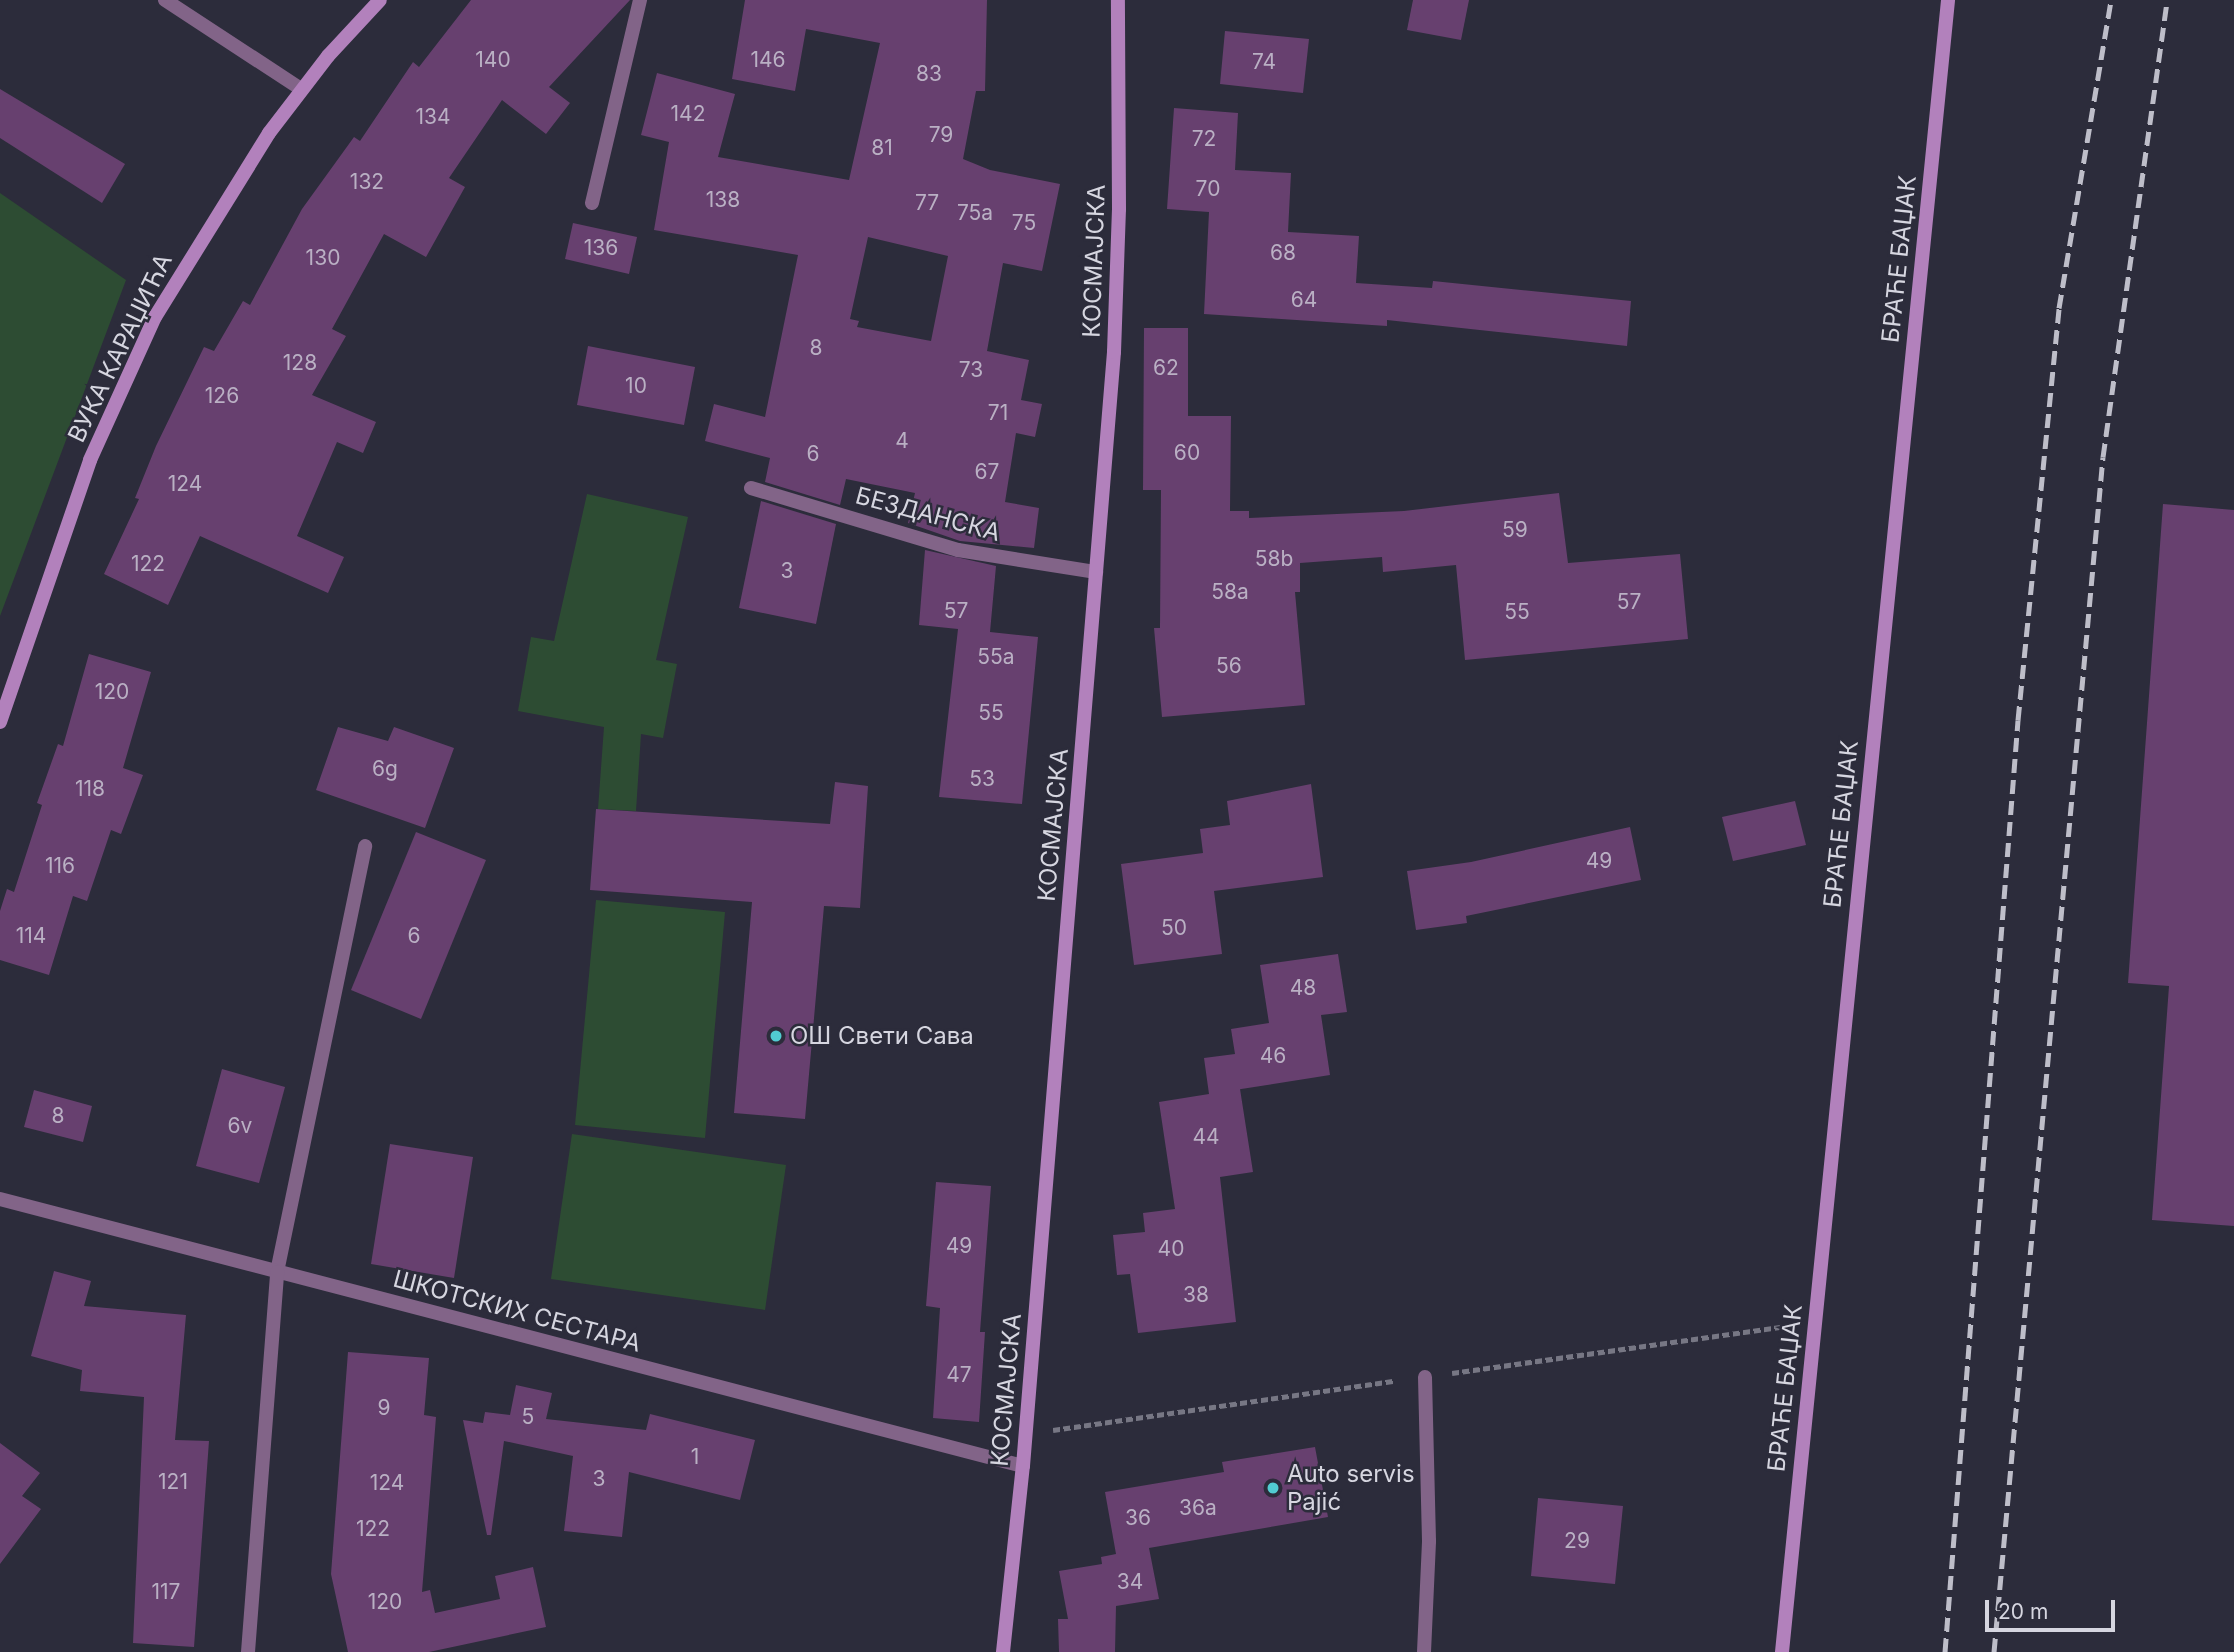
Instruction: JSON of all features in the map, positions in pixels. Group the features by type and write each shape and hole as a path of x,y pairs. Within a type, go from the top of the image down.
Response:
{"street":[{"path":"165,0 302,89"},
{"name":"ВУКА КАРАЏИЋА","path":"0,722 90,460 130,368 212,219 302,89 380,0"},
{"path":"592,204 640,0"},
{"name":"КОСМАЈСКА","path":"1003,1652 1023,1466 1117,284 1118,0"},
{"name":"БРАЋЕ БАЏАК","path":"1782,1652 1948,0"},
{"name":"БЕЗДАНСКА","path":"751,488 958,550 1096,572"},
{"path":"248,1652 277,1272 365,846"},
{"name":"ШКОТСКИХ СЕСТАРА","path":"0,1199 1023,1466"},
{"path":"1424,1652 1429,1541 1425,1377"}],"green space":[{"path":"0,193 126,280 0,616"},
{"path":"587,494 688,517 656,660 677,664 663,738 641,734 636,811 598,809 604,727 518,711 531,637 554,641"},
{"path":"596,900 725,912 705,1138 575,1125"},
{"path":"572,1134 786,1165 765,1310 551,1279"}],"building":[{"path":"471,0 630,0 549,87 570,103 546,134 502,100 449,178 465,187 426,257 384,234 332,329 346,336 312,395 376,422 363,453 337,442 297,536 344,557 328,593 200,536 168,605 104,574 139,499 135,498 156,446 204,347 214,351 243,301 250,305 302,209 354,137 360,141 413,62 419,67"},
{"path":"745,0 987,0 985,91 976,91 963,159 990,170 1060,184 1042,271 1003,263 987,351 1029,360 1021,400 1042,404 1035,437 1016,433 1005,502 1039,508 1034,548 960,541 908,523 915,493 846,479 840,505 765,482 770,458 705,441 714,404 765,417 798,255 654,230 669,142 641,135 657,73 735,94 718,157 849,180 880,43 806,29 795,91 732,79","holes":["868,237 948,256 931,341 857,327 859,321 850,319"]},
{"path":"1413,0 1469,0 1461,40 1407,30"},
{"path":"1225,31 1309,39 1303,93 1220,84"},
{"path":"0,89 125,164 102,203 0,138"},
{"path":"1174,108 1238,113 1235,170 1291,173 1288,232 1359,236 1356,283 1432,288 1433,281 1631,301 1627,346 1387,320 1387,326 1204,314 1209,212 1167,209"},
{"path":"573,223 637,237 629,274 565,259"},
{"path":"1144,328 1188,328 1188,416 1231,416 1230,511 1249,511 1249,518 1404,511 1559,493 1568,563 1680,554 1688,639 1465,660 1456,565 1383,572 1382,557 1300,563 1300,592 1295,592 1305,705 1162,717 1154,628 1160,628 1161,490 1143,490"},
{"path":"588,346 695,367 684,425 577,405"},
{"path":"761,501 836,524 816,624 739,608"},
{"path":"2163,504 2234,510 2234,1226 2152,1220 2169,986 2128,983"},
{"path":"925,550 996,566 990,632 1038,637 1022,804 939,797 958,629 919,625"},
{"path":"89,654 151,672 123,768 143,775 121,834 111,830 87,901 73,896 49,975 0,960 0,911 7,889 14,892 42,805 37,803 58,744 63,746"},
{"path":"338,727 388,741 394,727 454,748 425,828 316,790"},
{"name":"ОШ Свети Сава","path":"835,782 868,786 860,908 824,906 805,1119 734,1113 752,902 590,890 596,809 830,824"},
{"path":"1311,784 1323,877 1214,891 1222,954 1134,965 1121,864 1203,853 1200,829 1230,825 1227,801"},
{"path":"1795,801 1806,845 1733,861 1722,817"},
{"path":"1630,827 1641,880 1466,916 1467,923 1416,930 1407,871 1471,862"},
{"path":"416,832 486,860 421,1019 351,990"},
{"path":"1338,954 1347,1012 1321,1015 1330,1075 1240,1089 1253,1172 1220,1177 1236,1322 1138,1333 1130,1274 1117,1275 1113,1235 1145,1232 1143,1213 1175,1209 1159,1102 1209,1094 1204,1058 1235,1054 1231,1029 1269,1023 1260,965"},
{"path":"222,1069 285,1087 259,1183 196,1166"},
{"path":"34,1090 92,1106 83,1142 24,1127"},
{"path":"390,1144 473,1157 454,1278 371,1264"},
{"path":"936,1182 991,1186 980,1332 985,1332 979,1422 933,1418 940,1308 926,1306"},
{"path":"54,1271 91,1281 84,1306 186,1315 175,1440 209,1441 194,1647 133,1643 144,1397 80,1391 82,1370 31,1356"},
{"path":"348,1352 429,1358 424,1415 436,1417 422,1592 430,1590 435,1613 500,1599 495,1576 533,1567 546,1627 429,1652 348,1652 331,1574"},
{"path":"516,1385 552,1393 546,1419 646,1430 650,1414 755,1440 740,1500 629,1472 622,1537 564,1531 573,1456 504,1441 491,1535 487,1535 463,1420 483,1423 485,1412 510,1415"},
{"path":"0,1443 40,1473 22,1496 41,1509 0,1564"},
{"path":"1315,1447 1328,1517 1149,1548 1159,1599 1116,1606 1115,1652 1059,1652 1058,1619 1068,1619 1059,1571 1102,1564 1101,1557 1116,1554 1105,1492 1224,1472 1222,1462"},
{"path":"1538,1498 1623,1506 1615,1584 1531,1576"}],"railway":[{"path":"1945,1652 2018,720 2059,308 2111,0"},
{"path":"1994,1652 2103,457 2167,0"}],"place":[{"name":"ОШ Свети Сава","path":"776,1036"},
{"name":"Auto servis Pajić","path":"1273,1488"}]}
